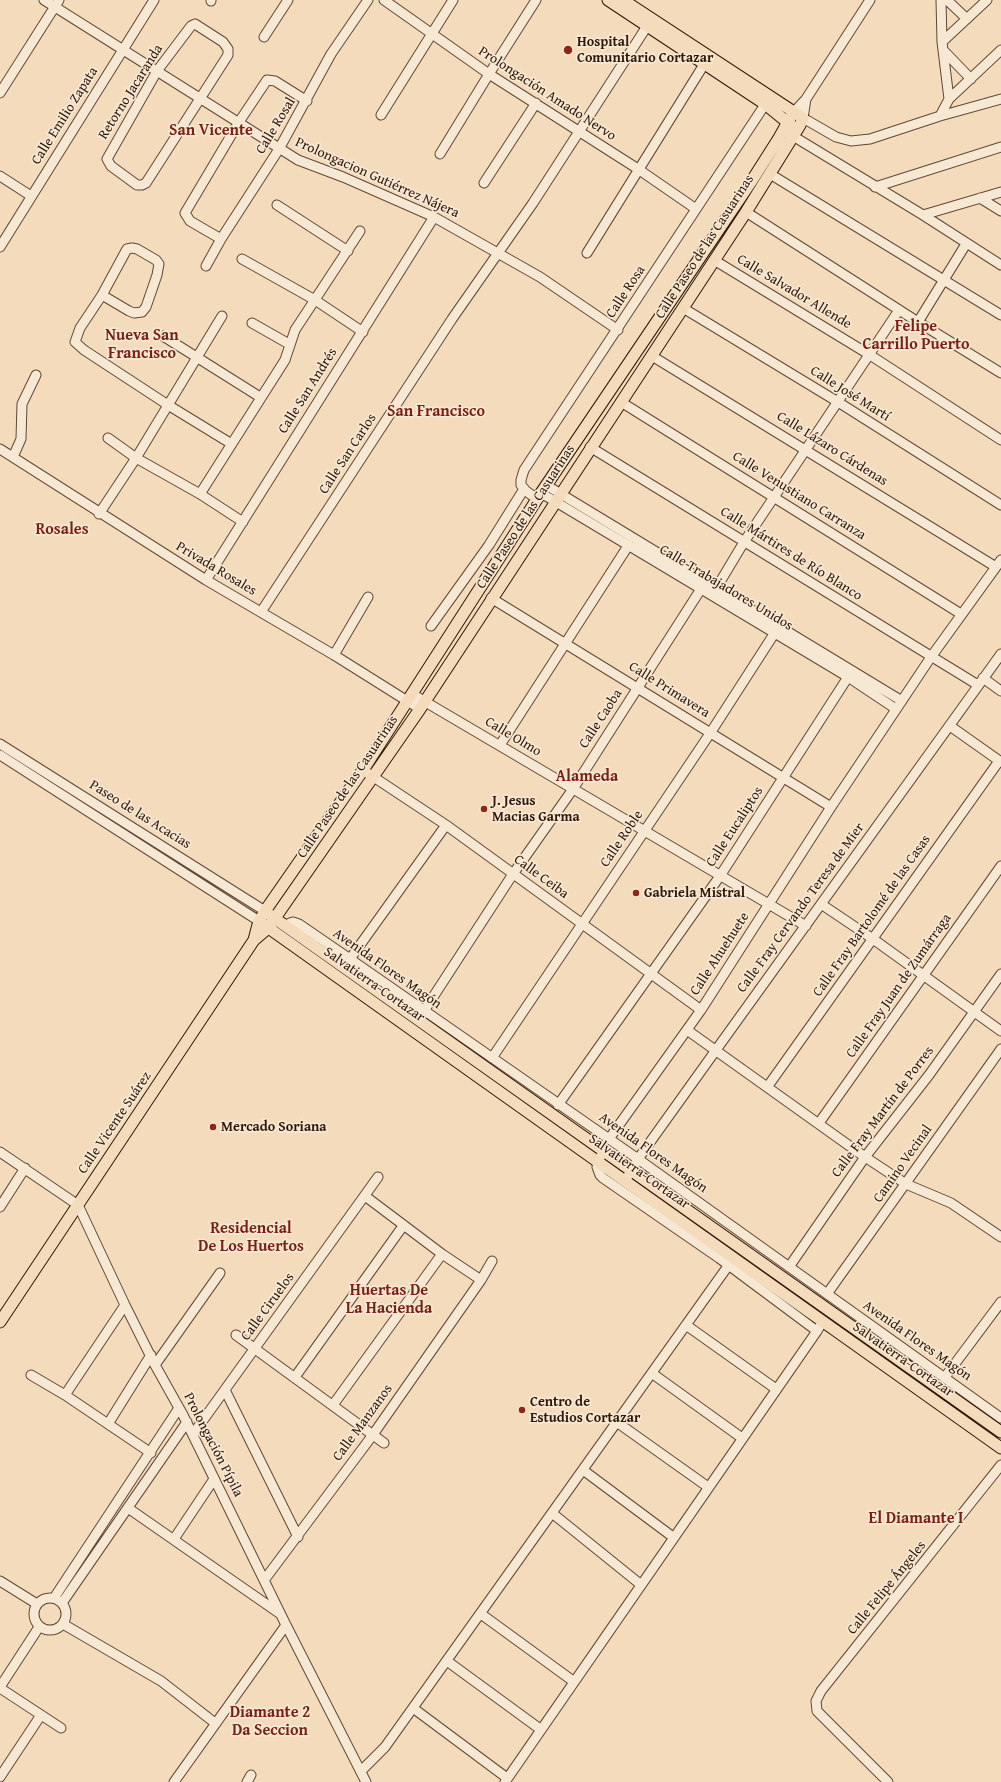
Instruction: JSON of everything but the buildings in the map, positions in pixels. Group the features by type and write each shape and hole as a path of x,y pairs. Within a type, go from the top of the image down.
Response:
{"main road":[{"path":"608,0 649,23 767,101 798,115"},
{"path":"623,0 649,23"},
{"path":"767,101 786,126 795,133"},
{"name":"Calle Paseo de las Casuarinas","path":"259,921 363,770 410,698 534,492 786,126 798,115"},
{"name":"Calle Paseo de las Casuarinas","path":"268,928 422,705 590,447 684,308 795,133 798,115"},
{"name":"Salvatierra-Cortazar","path":"266,911 604,1151 625,1181 721,1255 823,1321 1001,1448"},
{"name":"Salvatierra-Cortazar","path":"259,921 598,1161 631,1170 1001,1432"},
{"name":"Calle Vicente Suárez","path":"254,940 259,921"},
{"name":"Calle Vicente Suárez","path":"0,1322 254,940 268,928"}],"street":[{"name":"Prolongacion Gutiérrez Nájera","path":"44,0 57,3 122,50 200,97 279,149 309,165 343,177 434,217 498,252 556,287 618,330"},
{"name":"Calle Emilio Zapata","path":"0,247 154,0"},
{"path":"264,37 288,0"},
{"name":"Calle Rosal","path":"206,266 221,239 279,149 332,54 368,0"},
{"name":"Prolongación Amado Nervo","path":"384,0 432,32 489,74 638,169 696,210"},
{"path":"381,115 453,0"},
{"path":"440,154 536,0"},
{"path":"870,0 798,115 836,136 851,141 870,139 940,116 1001,99"},
{"path":"941,0 942,46 949,99"},
{"path":"947,0 967,19"},
{"path":"942,46 987,0"},
{"path":"0,93 57,3"},
{"name":"Calle San Carlos","path":"261,612 452,319 533,203 649,23"},
{"name":"Retorno Jacaranda","path":"197,25 223,42 229,52 200,97 146,183 137,185 111,166 107,159 157,71 191,26 197,25"},
{"path":"942,46 971,79"},
{"path":"940,116 949,99 1001,50"},
{"path":"587,253 638,169 707,61"},
{"path":"221,239 190,221 186,213 239,122 267,80 275,81 307,101"},
{"name":"Calle Rosa","path":"534,492 521,480 524,470 618,330 767,101"},
{"path":"484,184 536,103"},
{"path":"795,133 875,187 923,215 966,244 1001,265"},
{"path":"875,187 1001,147"},
{"path":"770,174 1001,314"},
{"path":"0,176 31,196"},
{"path":"923,215 1001,192"},
{"path":"980,198 1001,211"},
{"path":"277,205 348,251"},
{"path":"746,212 1001,373"},
{"name":"Calle San Andrés","path":"206,580 434,217"},
{"path":"200,494 230,443 284,360 295,330 360,231"},
{"path":"918,322 966,244"},
{"path":"102,295 129,311 134,313 142,312 158,275 159,264 156,260 137,249 127,249 102,295 76,336 75,339 77,345 168,405 230,443"},
{"path":"242,259 315,300 362,332"},
{"name":"Calle Salvador Allende","path":"714,260 870,355 1001,440"},
{"name":"Calle José Martí","path":"684,308 838,402 1001,505"},
{"path":"711,596 744,542 899,310"},
{"path":"99,514 136,458 222,316"},
{"path":"252,323 289,344"},
{"path":"163,336 260,397"},
{"name":"Calle Lázaro Cárdenas","path":"652,356 998,564"},
{"path":"13,457 21,439 22,404 36,375"},
{"name":"Calle Venustiano Carranza","path":"621,402 961,614"},
{"path":"108,438 136,458 200,494 243,522"},
{"name":"Calle Mártires de Río Blanco","path":"590,447 931,657 1001,691"},
{"name":"Privada Rosales","path":"0,449 99,514 206,580 410,698"},
{"path":"431,626 489,545 534,492"},
{"name":"Calle Trabajadores Unidos","path":"534,492 557,498 717,587 902,701"},
{"name":"Calle Trabajadores Unidos","path":"557,498 628,546 848,677 896,709"},
{"path":"500,745 628,546"},
{"name":"Calle Ahuehuete","path":"609,1139 701,1010 831,807 896,709 961,614 998,564"},
{"name":"Calle Caoba","path":"424,1011 513,874 573,789 706,581"},
{"path":"334,655 368,596"},
{"name":"Calle Primavera","path":"491,598 566,642 831,807"},
{"name":"Calle Roble","path":"492,1058 711,732 774,634"},
{"name":"Calle Fray Cervando Teresa de Mier","path":"625,1181 638,1159 1001,654"},
{"name":"Calle Eucaliptos","path":"558,1105 653,974 720,876 848,677"},
{"name":"Calle Olmo","path":"410,698 500,745 644,832 770,903 806,926"},
{"path":"950,726 1000,762"},
{"name":"Paseo de las Acacias","path":"0,744 266,911"},
{"name":"Paseo de las Acacias","path":"0,755 259,921"},
{"name":"Calle Fray Bartolomé de las Casas","path":"768,1086 1000,762"},
{"name":"Calle Ceiba","path":"363,770 446,825 701,1010"},
{"path":"350,960 446,825"},
{"name":"Calle Fray Juan de Zumárraga","path":"819,1123 1001,866"},
{"path":"821,904 873,939 1001,1031"},
{"name":"Avenida Flores Magón","path":"285,925 293,922 299,924 638,1159 946,1377 1001,1418"},
{"name":"Calle Fray Martín de Porres","path":"789,1267 865,1157 1001,974"},
{"path":"687,1030 768,1086 865,1157 906,1184 951,1202 1001,1237"},
{"name":"Camino Vecinal","path":"827,1294 1001,1049"},
{"path":"612,1164 622,1148"},
{"path":"604,1151 598,1161 598,1172 603,1178 721,1255 728,1266 817,1330"},
{"name":"Prolongación Pípila","path":"0,1152 78,1205 125,1305 155,1365 187,1422 265,1579 280,1613 366,1782"},
{"path":"0,1207 25,1168"},
{"name":"Calle Ciruelos","path":"193,1434 378,1176"},
{"path":"365,1196 403,1226 481,1280"},
{"path":"295,1377 403,1226"},
{"path":"333,1405 442,1254"},
{"name":"Calle Manzanos","path":"265,1579 298,1537 372,1436 481,1280 492,1261"},
{"path":"361,1772 385,1747 653,1374 728,1266"},
{"path":"155,1365 220,1273"},
{"path":"946,1377 1001,1302"},
{"path":"65,1395 125,1305"},
{"path":"413,1708 506,1780 673,1536 823,1321"},
{"path":"686,1325 776,1390"},
{"path":"236,1335 384,1444"},
{"path":"108,1424 151,1355"},
{"path":"653,1374 742,1438"},
{"path":"31,1375 65,1395 151,1453"},
{"path":"225,1390 298,1537"},
{"path":"58,1600 179,1408"},
{"path":"58,1600 128,1508 187,1422"},
{"path":"618,1423 708,1487"},
{"name":"Calle Felipe Ángeles","path":"888,1782 817,1711 816,1702 821,1691 1001,1465"},
{"path":"583,1470 673,1536"},
{"path":"174,1539 214,1479"},
{"path":"128,1508 280,1613"},
{"path":"552,1513 640,1584"},
{"path":"0,1581 37,1604"},
{"path":"44,1599 58,1600 66,1613 63,1624 60,1628 50,1631 39,1627 33,1616 37,1604 44,1599"},
{"path":"480,1614 573,1681"},
{"path":"63,1624 161,1681 216,1723"},
{"path":"174,1782 286,1625"},
{"path":"39,1627 0,1688 61,1728"},
{"path":"447,1661 540,1729"},
{"path":"0,1777 41,1715"}],"place":[{"name":"Hospital Comunitario Cortazar","path":"568,50"},
{"name":"J. Jesus Macias Garma","path":"484,809"},
{"name":"Gabriela Mistral","path":"636,893"},
{"name":"Mercado Soriana","path":"213,1127"},
{"name":"Centro de Estudios Cortazar","path":"522,1410"}],"district":[{"name":"San Vicente","path":"211,131"},
{"name":"Felipe Carrillo Puerto","path":"916,336"},
{"name":"Nueva San Francisco","path":"142,345"},
{"name":"San Francisco","path":"436,412"},
{"name":"Rosales","path":"62,530"},
{"name":"Alameda","path":"587,777"},
{"name":"Residencial De Los Huertos","path":"251,1238"},
{"name":"Huertas De La Hacienda","path":"389,1300"},
{"name":"El Diamante I","path":"916,1519"},
{"name":"Diamante 2 Da Seccion","path":"270,1722"}]}
